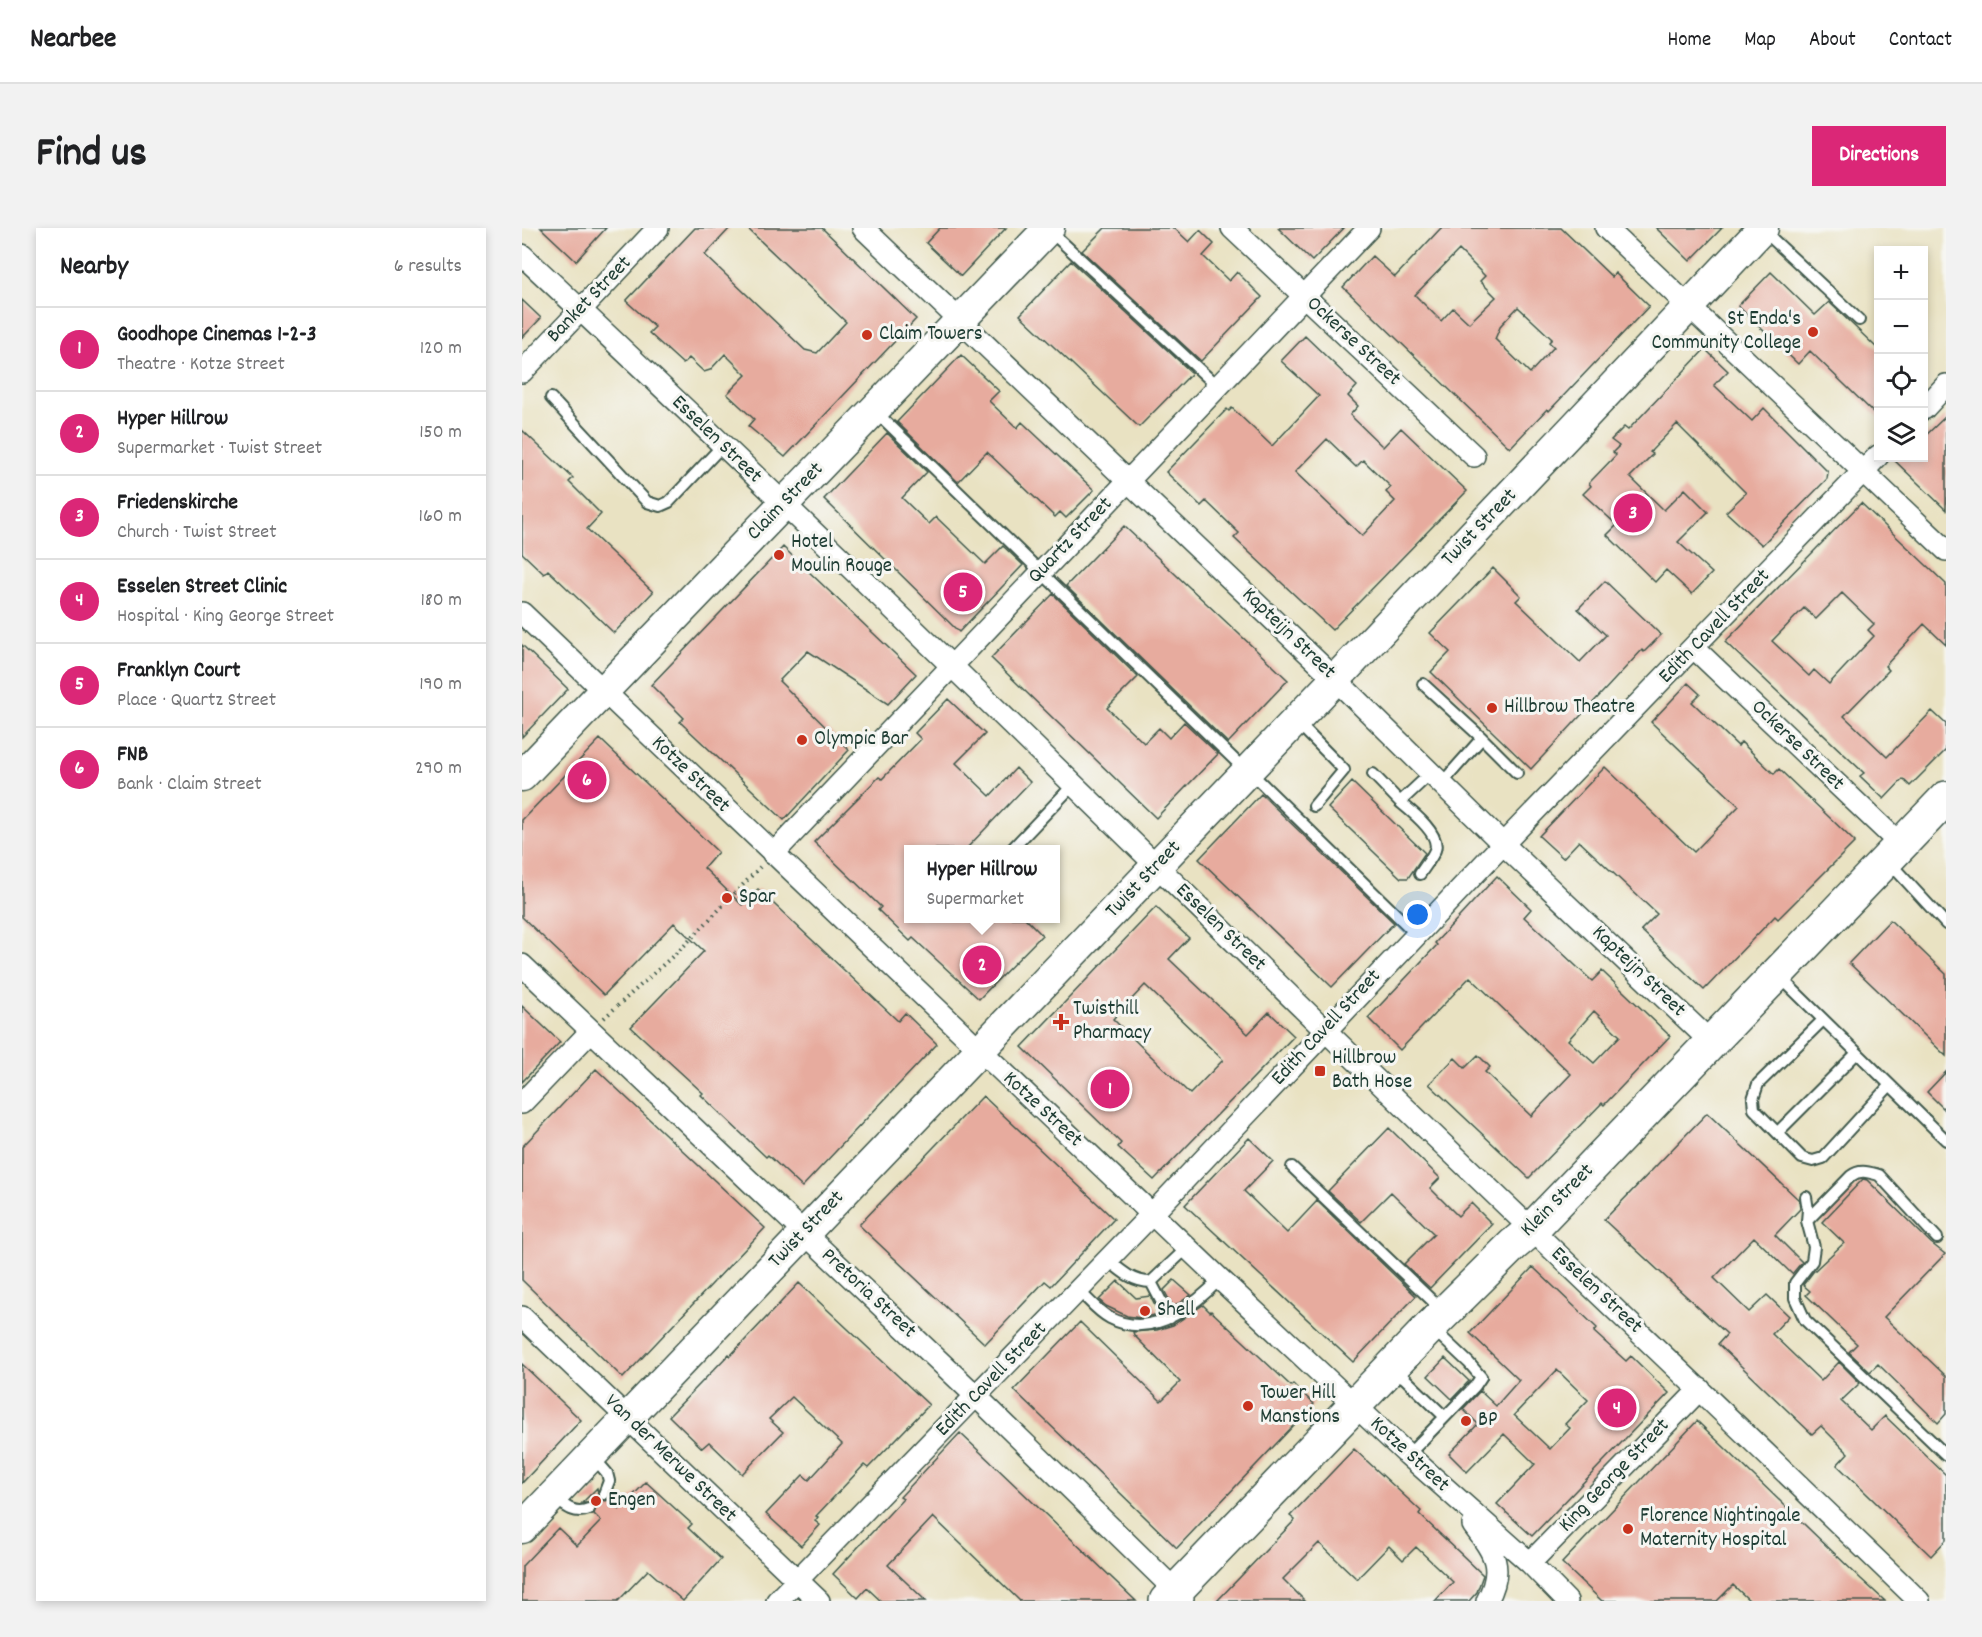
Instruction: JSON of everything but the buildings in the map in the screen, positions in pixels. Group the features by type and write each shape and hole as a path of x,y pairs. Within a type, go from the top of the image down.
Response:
{"main road":[{"name":"Klein Street","path":"1176,1598 1355,1406 1513,1245 1531,1230 1946,798"}],"street":[{"name":"Banket Street","path":"522,372 658,228"},
{"name":"Kapteijn Street","path":"863,228 1711,1042"},
{"name":"Ockerse Street","path":"1232,228 1474,456"},
{"name":"Quartz Street","path":"773,854 1369,228"},
{"path":"1606,228 1946,550"},
{"name":"Twist Street","path":"522,1528 1157,867 1763,228"},
{"name":"Claim Street","path":"522,776 1048,229"},
{"name":"Esselen Street","path":"522,255 784,504 1531,1230 1701,1389 1919,1601"},
{"path":"1924,408 1946,386"},
{"name":"Edith Cavell Street","path":"777,1601 1108,1260 1416,934 1874,460"},
{"name":"Kotze Street","path":"522,613 1187,1248 1407,1455 1530,1563 1567,1601"},
{"name":"Ockerse Street","path":"1694,648 1893,852"},
{"name":"Pretoria Street","path":"522,965 976,1395 1176,1598"},
{"path":"522,1103 591,1031"},
{"name":"Van der Merwe Street","path":"522,1317 819,1601"},
{"name":"King George Street","path":"1530,1563 1701,1389"},
{"path":"1449,1493 1491,1550 1495,1560 1496,1579 1487,1601"}],"lane":[{"path":"1763,228 1859,320"},
{"path":"1048,229 1218,387"},
{"path":"551,398 647,502 660,506 669,502 722,446"},
{"path":"874,411 1416,934"},
{"path":"1423,684 1517,773"},
{"path":"1296,721 1344,770 1314,806"},
{"path":"1400,802 1436,778 1482,738"},
{"path":"1373,774 1431,831 1436,839 1437,848 1420,874"},
{"path":"1015,845 1073,784"},
{"path":"1893,852 1946,924"},
{"path":"1776,974 1946,1140"},
{"path":"1823,1020 1758,1084 1753,1099 1754,1109 1802,1158 1813,1161 1823,1158 1890,1085"},
{"path":"1778,1132 1857,1053"},
{"path":"1292,1167 1438,1320 1480,1377 1475,1386 1407,1455"},
{"path":"1807,1221 1851,1176 1856,1172 1866,1171 1879,1175 1937,1238"},
{"path":"1806,1197 1807,1221 1814,1247 1812,1262 1795,1284 1795,1298 1805,1320 1946,1455"},
{"path":"1108,1260 1126,1275 1142,1282 1151,1282 1187,1248"},
{"path":"1078,1290 1109,1318 1128,1324 1145,1324 1179,1314 1200,1299 1220,1279"},
{"path":"1151,1282 1170,1318"},
{"path":"1393,1367 1445,1417"},
{"path":"592,1455 607,1473 609,1481 604,1494"},
{"path":"552,1496 574,1511 581,1513 589,1509"}],"path":[{"path":"591,1031 683,947 773,854"}],"place":[{"name":"St Enda's Community College","path":"1813,332"},
{"name":"Claim Towers","path":"867,335"},
{"name":"Friedenskirche","path":"1633,513"},
{"name":"Hotel Moulin Rouge","path":"779,555"},
{"name":"Franklyn Court","path":"963,592"},
{"name":"Hillbrow Theatre","path":"1492,708"},
{"name":"Olympic Bar","path":"802,740"},
{"name":"FNB","path":"587,780"},
{"name":"Spar","path":"727,898"},
{"name":"Hyper Hillrow","path":"982,965"},
{"name":"Twisthill Pharmacy","path":"1061,1022"},
{"name":"Hillbrow Bath Hose","path":"1320,1071"},
{"name":"Goodhope Cinemas 1-2-3","path":"1110,1089"},
{"name":"Shell","path":"1145,1311"},
{"name":"Tower Hill Manstions","path":"1248,1406"},
{"name":"Esselen Street Clinic","path":"1617,1408"},
{"name":"BP","path":"1466,1421"},
{"name":"Engen","path":"596,1501"},
{"name":"Florence Nightingale Maternity Hospital","path":"1628,1529"}]}
